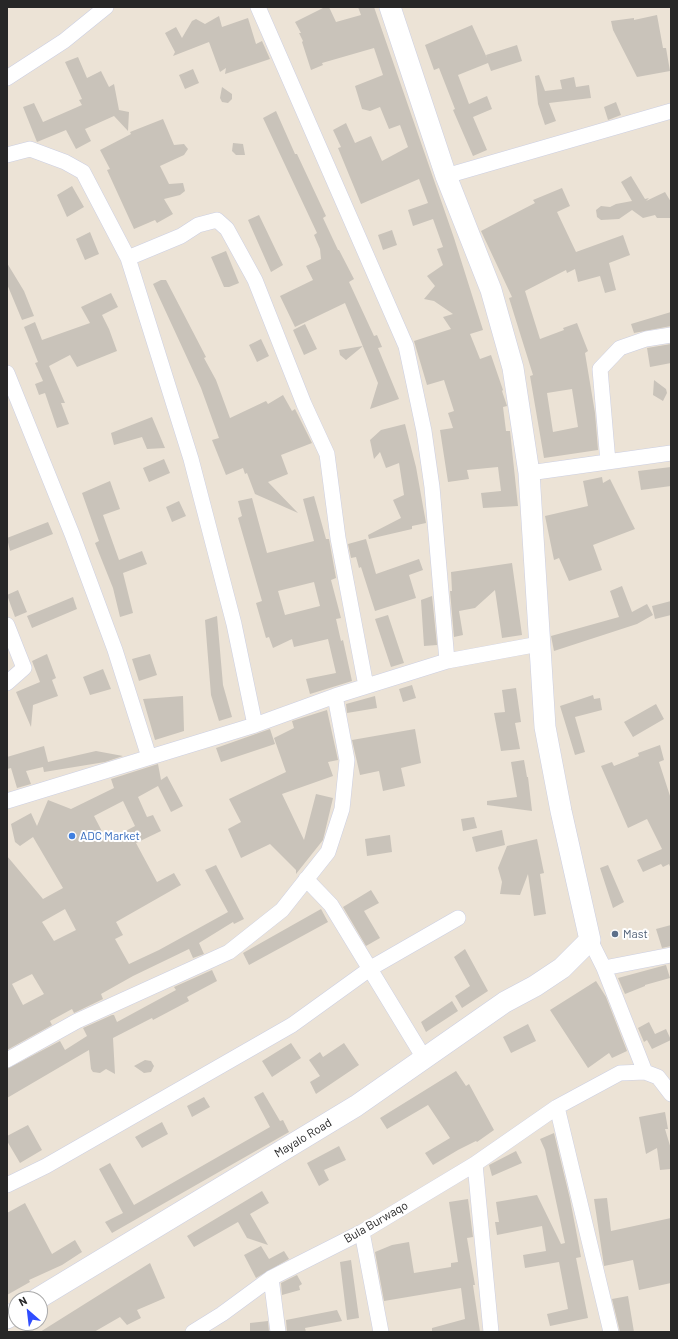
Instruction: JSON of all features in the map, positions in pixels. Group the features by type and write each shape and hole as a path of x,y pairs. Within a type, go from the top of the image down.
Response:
{"street":[{"path":"7,78 64,41 106,7"},
{"path":"258,7 406,346 424,431 432,487 447,661"},
{"path":"390,7 446,176 492,290 513,368 530,473 538,644 544,727 590,940 604,968 645,1072 658,1077 671,1094"},
{"path":"446,176 671,111"},
{"path":"7,155 30,149 65,162 83,172 128,258 192,459 234,624 255,725"},
{"path":"128,258 181,236 198,225 217,220 227,229 255,280 304,404 326,454 338,538 366,686"},
{"path":"608,462 600,369 620,348 646,339 671,335"},
{"path":"7,373 72,534 110,636 148,757"},
{"path":"530,473 671,453"},
{"path":"7,625 24,668 7,683"},
{"path":"7,800 255,725 366,686 447,661 538,644"},
{"path":"7,1060 77,1021 229,952 282,910 328,852 342,808 347,760 336,696"},
{"path":"306,880 331,905 371,968 424,1058"},
{"path":"7,1185 46,1166 292,1025 371,968 458,918"},
{"name":"Mayalo Road","path":"48,1292 356,1106 505,1002 535,986 562,968 590,940"},
{"path":"604,968 671,955"},
{"name":"Bula Burwaqo","path":"193,1332 222,1314 271,1278 362,1232 475,1164 557,1107 620,1073 645,1072"},
{"path":"557,1107 611,1332"},
{"path":"475,1164 491,1332"},
{"path":"362,1232 381,1332"},
{"path":"271,1278 278,1332"}],"building":[{"path":"325,7 329,7 336,22 361,15 358,7 374,7 454,238 483,330 470,334 480,359 491,355 503,390 502,391 507,406 503,407 506,431 510,431 518,506 483,508 481,493 501,491 498,467 467,470 469,479 448,482 440,430 453,428 448,413 454,411 444,380 427,385 414,341 451,329 443,317 453,314 434,301 424,299 435,286 427,276 443,265 437,249 443,247 433,219 413,226 408,210 428,203 419,179 361,204 338,148 341,147 333,130 346,123 355,143 371,136 382,161 408,147 400,125 389,129 380,107 370,111 362,109 355,86 383,75 374,48 322,63 323,65 311,70 302,42 303,41 299,33 301,33 295,22"},
{"path":"657,15 663,48 666,48 670,71 637,77 613,30 611,21 634,18 634,20"},
{"path":"219,16 222,27 248,18 256,44 262,41 270,59 225,74 226,68 220,72 209,42 173,56 175,52 165,33 176,27 182,38 192,21 196,19 205,24"},
{"path":"472,25 487,58 486,55 517,45 522,61 491,71 488,63 458,75 469,104 487,96 492,109 473,117 487,150 473,156 453,110 455,109 439,68 434,70 425,45"},
{"path":"78,57 87,78 101,71 109,87 114,84 119,110 129,112 128,131 114,116 85,129 91,141 76,149 66,130 37,142 23,107 34,103 43,122 82,105 79,100 82,99 65,62"},
{"path":"193,69 199,83 185,89 179,75"},
{"path":"539,75 545,91 562,89 560,80 574,77 576,87 589,85 591,98 549,103 556,121 545,125 538,104 535,76"},
{"path":"222,87 232,94 232,99 228,103 222,102 220,98"},
{"path":"616,102 621,115 608,120 604,107"},
{"path":"276,111 295,154 297,154 326,216 323,218 354,279 349,282 374,336 377,335 382,347 378,348 399,399 370,409 378,383 345,303 295,327 280,296 313,280 306,266 321,259 320,249 314,235 317,233 263,118"},
{"path":"163,119 174,145 184,144 188,149 184,155 160,166 169,184 183,183 185,191 180,195 164,199 173,214 157,223 155,220 134,229 107,170 110,169 100,150 131,134 130,132"},
{"path":"233,143 243,144 245,155 236,155 232,151"},
{"path":"631,176 645,199 649,198 646,201 665,192 671,202 671,218 657,218 655,215 643,218 632,210 619,219 601,220 597,217 596,210 601,206 610,207 616,204 632,201 621,182"},
{"path":"72,186 84,207 67,217 57,195"},
{"path":"562,188 570,206 557,212 576,252 623,235 630,255 609,263 616,290 605,293 600,276 578,282 575,269 567,273 566,270 525,291 540,339 564,330 563,328 577,323 588,351 585,353 595,413 598,450 544,458 530,376 533,375 509,298 512,297 481,231 535,203 533,200","holes":["572,389 578,427 553,432 547,393"]},
{"path":"259,215 283,265 271,272 248,220"},
{"path":"392,230 397,245 383,250 378,235"},
{"path":"90,232 99,254 85,260 76,239"},
{"path":"226,251 239,283 229,287 224,287 211,257"},
{"path":"7,263 24,291 34,316 22,320 7,284"},
{"path":"161,280 166,280 206,357 204,358 216,380 230,418 266,401 268,404 283,395 292,411 295,409 312,443 281,455 288,474 268,482 298,513 255,494 247,473 245,474 243,468 226,475 212,440 219,438 201,388 153,284"},
{"path":"111,293 118,307 102,315 117,351 77,367 70,355 49,366 65,403 61,403 69,424 57,428 45,393 39,395 35,384 43,381 35,363 38,362 24,327 35,322 42,340 90,323 81,307"},
{"path":"671,312 671,326 634,333 631,324"},
{"path":"305,324 317,349 304,355 293,330"},
{"path":"261,339 269,356 257,362 249,345"},
{"path":"671,344 671,363 650,367 647,348"},
{"path":"363,346 346,360 340,355 339,350"},
{"path":"654,380 666,389 667,393 663,401 653,395"},
{"path":"152,417 165,448 147,449 142,437 114,445 111,433"},
{"path":"405,424 416,467 426,523 412,526 412,529 369,539 368,535 401,518 393,500 404,495 399,463 386,468 380,452 374,459 370,440 381,430"},
{"path":"164,459 170,473 149,482 143,468"},
{"path":"671,467 671,486 641,490 638,471"},
{"path":"602,477 603,483 610,479 635,529 593,545 602,570 569,581 559,558 554,560 545,516 588,506 583,481"},
{"path":"110,481 120,509 103,515 119,560 142,551 147,564 123,573 133,613 120,617 113,588 95,543 99,541 82,493"},
{"path":"314,496 326,539 329,539 336,578 331,580 341,618 336,619 341,641 343,640 352,681 310,694 306,679 336,673 328,639 294,647 292,639 273,648 269,637 266,638 256,603 262,601 238,518 242,516 238,501 252,498 267,553 314,541 303,499","holes":["314,582 320,606 285,615 278,591"]},
{"path":"179,501 186,516 172,522 166,507"},
{"path":"48,522 53,534 10,551 7,538"},
{"path":"366,539 376,574 419,559 423,570 409,575 416,598 375,611 361,567 359,568 356,557 351,558 348,544"},
{"path":"512,563 522,635 502,638 495,590 475,608 459,611 463,635 454,637 450,591 452,591 451,572"},
{"path":"622,586 632,612 647,604 653,615 637,624 554,651 551,636 619,617 610,591"},
{"path":"18,590 27,612 15,617 7,595"},
{"path":"432,596 437,645 424,646 421,600"},
{"path":"73,597 77,609 32,628 27,616"},
{"path":"671,601 671,615 655,619 652,606"},
{"path":"388,615 404,663 391,667 375,619"},
{"path":"217,616 223,685 232,717 219,721 211,695 205,620"},
{"path":"47,654 56,678 52,680 58,696 33,705 31,727 16,692 40,682 32,661"},
{"path":"150,654 157,675 139,681 132,659"},
{"path":"103,669 111,689 90,695 83,677"},
{"path":"412,685 416,698 403,702 399,689"},
{"path":"516,688 521,722 515,723 520,749 501,751 494,713 505,712 502,690"},
{"path":"593,695 594,699 600,698 602,710 575,717 585,752 575,755 560,706"},
{"path":"183,696 184,731 155,740 143,699"},
{"path":"375,696 377,708 347,713 346,704"},
{"path":"656,704 664,719 633,737 624,722"},
{"path":"327,710 338,760 328,762 333,776 282,794 304,840 316,794 333,798 323,840 296,874 296,870 270,844 241,858 228,829 241,822 229,799 286,772 274,738 294,728 292,721"},
{"path":"270,729 275,744 221,762 216,748"},
{"path":"415,729 421,763 401,768 405,786 383,791 379,771 360,775 352,740"},
{"path":"660,745 664,760 659,762 671,799 671,869 669,864 663,867 661,864 643,872 637,860 662,849 647,819 628,828 601,766 612,762 614,766 639,756 638,753"},
{"path":"44,746 48,762 96,751 123,756 105,762 44,772 43,767 26,771 31,784 17,788 11,768 7,769 7,757"},
{"path":"524,760 528,777 532,811 487,805 487,801 517,797 511,762"},
{"path":"158,764 161,780 167,776 183,806 171,812 158,786 138,797 147,817 153,815 161,831 136,843 157,882 174,873 181,885 116,922 123,935 115,939 129,964 159,950 228,912 205,870 216,865 244,919 234,924 233,922 199,943 204,954 193,958 189,949 133,976 101,994 103,999 74,1013 72,1009 50,1021 52,1025 7,1050 7,856 43,899 63,888 33,837 20,846 15,842 11,824 31,813 37,826 48,800 71,809 114,788 111,779","holes":["123,801 135,826 107,841 94,816","65,909 76,930 54,941 42,922","32,974 44,994 23,1005 12,984"]},
{"path":"474,817 477,828 463,831 461,819"},
{"path":"502,830 505,845 476,852 472,837"},
{"path":"390,835 392,852 367,856 365,839"},
{"path":"537,839 544,873 540,874 546,914 534,916 528,874 520,895 500,894 502,882 498,868 507,846"},
{"path":"608,865 624,902 613,908 600,868"},
{"path":"371,890 379,903 364,911 380,938 366,946 343,907"},
{"path":"321,909 328,922 249,965 243,953"},
{"path":"671,925 671,946 662,948 656,929"},
{"path":"465,949 488,991 462,1008 455,996 470,986 454,957"},
{"path":"666,965 670,978 645,985 625,994 618,978"},
{"path":"212,970 217,981 187,997 189,1001 153,1020 152,1018 113,1038 115,1074 106,1069 100,1073 93,1072 91,1069 89,1050 7,1098 7,1069 60,1041 65,1050 87,1036 83,1028 112,1015 114,1015 117,1022 176,990 174,987"},
{"path":"596,981 606,997 627,1051 612,1058 609,1053 588,1068 550,1010"},
{"path":"452,1001 458,1011 426,1032 421,1022"},
{"path":"649,1022 655,1034 666,1029 671,1040 652,1049 647,1040 644,1042 638,1028"},
{"path":"528,1024 536,1041 511,1053 503,1037"},
{"path":"291,1043 301,1058 272,1077 262,1061"},
{"path":"344,1043 359,1065 316,1094 310,1082 320,1076 309,1060 320,1052 323,1057"},
{"path":"145,1060 151,1061 154,1066 151,1072 144,1073 134,1066"},
{"path":"456,1071 466,1086 469,1084 494,1130 477,1142 476,1141 458,1150 433,1165 425,1153 450,1138 428,1105 387,1129 380,1118"},
{"path":"263,1092 280,1121 283,1120 289,1132 112,1233 105,1222 123,1213 99,1169 110,1163 134,1205 270,1127 254,1097"},
{"path":"204,1097 210,1107 192,1117 187,1106"},
{"path":"665,1112 668,1129 665,1129 671,1149 671,1169 660,1170 657,1148 646,1154 639,1117"},
{"path":"162,1122 168,1134 142,1148 135,1137"},
{"path":"28,1125 42,1150 20,1163 7,1141 7,1136"},
{"path":"554,1133 570,1199 579,1246 581,1257 576,1258 588,1318 550,1326 547,1314 568,1309 559,1262 525,1268 523,1255 546,1251 542,1226 497,1235 495,1222 499,1222 496,1202 537,1195 561,1244 565,1243 545,1150 540,1139"},
{"path":"339,1146 346,1160 324,1170 329,1180 319,1186 307,1163"},
{"path":"516,1151 522,1163 492,1176 489,1165"},
{"path":"262,1191 269,1203 250,1214 268,1245 247,1238 238,1222 194,1247 187,1236"},
{"path":"607,1198 611,1231 671,1218 671,1283 639,1290 633,1260 604,1266 594,1199"},
{"path":"468,1199 473,1237 467,1238 475,1285 473,1285 480,1332 432,1332 432,1328 465,1319 461,1288 384,1301 375,1252 392,1245 409,1242 414,1273 451,1267 451,1263 458,1262 449,1202"},
{"path":"25,1203 52,1254 75,1240 82,1252 62,1265 29,1280 30,1282 14,1291 8,1291 7,1295 7,1213"},
{"path":"261,1246 269,1259 284,1251 289,1259 256,1278 244,1255"},
{"path":"351,1260 359,1318 347,1320 340,1262"},
{"path":"150,1263 165,1298 137,1310 141,1318 127,1325 120,1317 94,1332 40,1332 48,1331 48,1327"},
{"path":"297,1275 302,1284 299,1286 300,1290 282,1295 281,1283"},
{"path":"628,1296 634,1332 620,1332 612,1299"},
{"path":"337,1310 342,1321 305,1328 306,1332 287,1332 286,1320"},
{"path":"268,1321 269,1332 250,1332 250,1323"}],"place":[{"name":"ADC Market","path":"72,836"},
{"name":"Mast","path":"615,934"}]}
